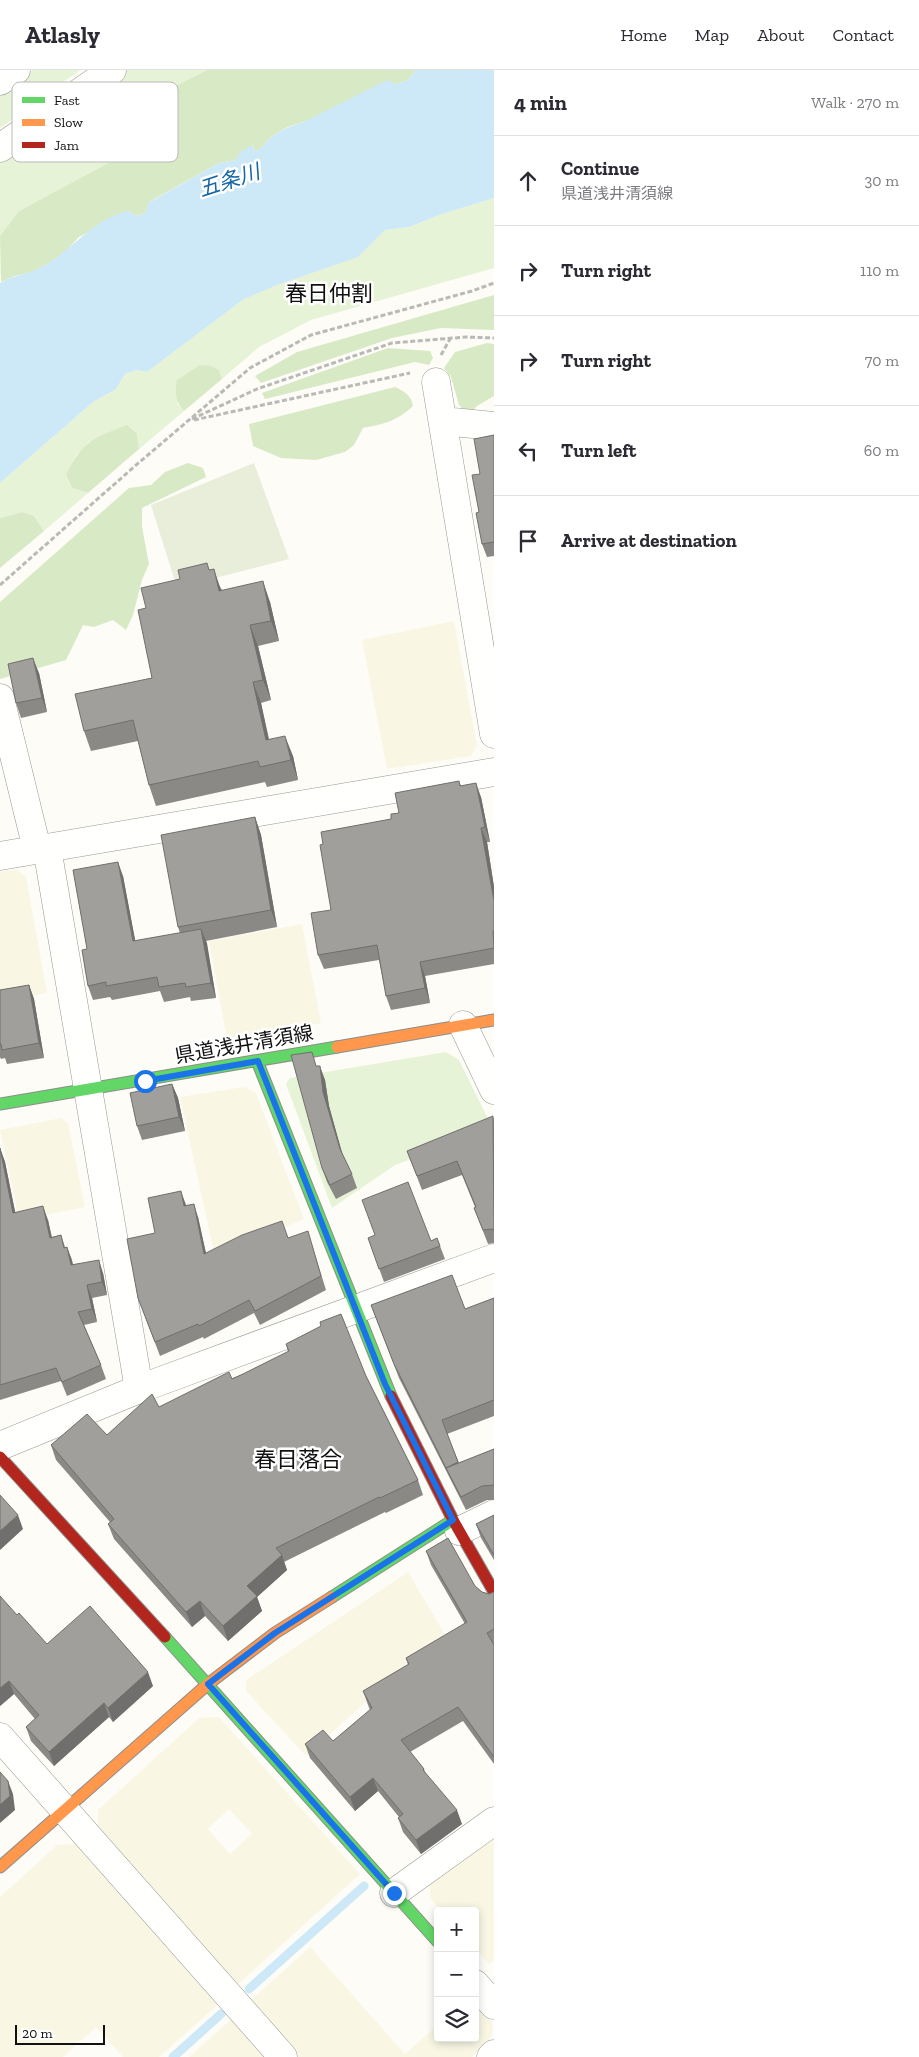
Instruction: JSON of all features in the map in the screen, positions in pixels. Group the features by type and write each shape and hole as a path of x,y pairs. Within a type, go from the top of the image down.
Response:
{"street":[{"path":"0,81 16,70"},
{"path":"95,82 112,70"},
{"path":"0,148 12,140"},
{"path":"436,382 494,734"},
{"path":"443,421 494,426"},
{"path":"0,698 42,849 88,1090 139,1389"},
{"path":"0,856 494,772"},
{"name":"県道浅井清須線","path":"0,1104 494,1020"},
{"path":"463,1025 494,1090"},
{"path":"258,1061 385,1384 456,1525 494,1592"},
{"path":"0,1446 139,1389 494,1258"},
{"path":"0,1457 208,1684 434,1938"},
{"path":"0,1867 208,1684 275,1633 456,1525 494,1514"},
{"path":"0,1738 283,2057"},
{"path":"394,1893 494,1821"},
{"path":"479,1988 494,2005"},
{"path":"491,2057 494,2054"}],"path":[{"path":"0,585 250,368 311,335 472,291 494,282"},
{"path":"187,422 257,389 392,343 466,337 494,338"},
{"path":"187,422 416,371 436,382"}],"shaded area":[{"path":"454,621 477,746 471,756 387,769 362,640"},
{"path":"16,869 26,877 47,993 0,1001 0,872"},
{"path":"302,924 321,1023 227,1040 209,941"},
{"path":"244,1087 256,1093 304,1219 215,1257 180,1097"},
{"path":"61,1118 68,1123 85,1207 19,1220 0,1130"},
{"path":"408,1572 450,1643 390,1680 306,1756 246,1691 246,1680"},
{"path":"219,1717 360,1874 236,1986 98,1833 98,1810 199,1718","holes":["229,1809 252,1834 230,1854 208,1829"]},
{"path":"494,1838 494,1960 489,1964 479,1953 479,1907 438,1907 430,1898 430,1884"},
{"path":"82,1844 222,2001 159,2057 123,2057 96,2027 63,2057 0,2057 0,1897 57,1845"},
{"path":"310,1947 405,2054 434,2029 434,2042 479,2042 479,2006 491,2019 493,2030 490,2040 472,2057 299,2057 249,2002"},
{"path":"235,2016 271,2057 189,2057"}],"green space":[{"path":"33,70 80,70 63,82 15,82"},
{"path":"127,70 207,70 178,85 178,82 110,82"},
{"path":"207,70 415,70 411,77 404,82 394,84 304,122 285,128 269,139 261,149 255,151 253,145 236,160 219,163 149,202 146,212 137,216 128,211 79,237 65,252 46,265 32,272 1,282 0,236 19,211 110,162 178,162 178,85"},
{"path":"12,84 12,119 0,128 0,92"},
{"path":"12,150 12,162 110,162 19,211 0,236 0,158"},
{"path":"494,198 494,268 311,320 259,347 222,379 219,370 177,403 184,411 139,449 137,434 89,442 76,455 66,476 72,488 88,493 44,531 34,516 22,512 0,518 0,483 93,402 116,389 125,374 137,370 147,372 244,299 373,240 385,230 409,227 442,214"},
{"path":"494,295 494,330 441,328 392,338 261,383 255,376 297,352"},
{"path":"487,343 494,344 494,396 472,411 465,412 459,405 451,377 444,368 455,352"},
{"path":"388,348 430,351 433,358 429,365 415,362 265,399 262,393"},
{"path":"200,365 211,366 219,370 222,379 184,411 176,397 177,380"},
{"path":"395,387 407,394 413,406 390,421 363,428 354,445 345,452 316,460 281,458 253,446 249,424"},
{"path":"127,425 137,434 139,449 88,493 72,488 66,475 84,447 97,438"},
{"path":"188,463 203,468 206,477 142,508 142,527 149,564 142,580 133,615 126,630 113,620 94,627 83,625 66,660 0,679 0,602 129,488 151,485 165,472"},
{"path":"254,463 289,559 177,588 151,505"},
{"path":"22,512 34,516 44,531 0,568 0,518"},
{"path":"446,1052 459,1060 493,1129 395,1165 332,1208 286,1084 290,1078"}],"water":[{"name":"五条川","path":"415,70 494,70 494,198 442,214 409,227 385,230 358,257 277,285 244,299 147,372 137,370 125,374 116,389 93,402 0,483 0,283 47,264 105,220 128,211 137,216 142,214 146,212 148,203 219,163 236,160 240,152 253,145 255,151 261,149 269,139 291,126 304,122 383,82 389,80 394,84 404,82 411,77"}],"building":[{"path":"494,435 494,542 482,544 476,513 479,512 472,475 480,474 474,439"},
{"path":"207,563 209,570 214,569 219,591 263,581 271,621 250,625 263,680 253,682 266,740 285,736 291,760 260,767 258,761 149,785 133,720 84,731 75,694 152,678 138,610 146,608 141,588 180,579 178,570"},
{"path":"33,658 42,698 16,703 8,664"},
{"path":"459,781 460,786 476,783 485,827 481,828 494,901 494,948 420,962 425,988 386,996 377,945 318,955 311,913 331,910 320,845 323,844 321,832 391,819 391,814 399,813 395,793"},
{"path":"255,817 271,910 178,927 161,835"},
{"path":"118,862 133,941 201,929 211,983 186,987 185,983 159,987 157,977 106,986 106,982 88,986 82,950 87,949 73,870"},
{"path":"29,985 39,1043 2,1050 0,1044 0,990"},
{"path":"312,1052 316,1066 320,1066 323,1092 340,1149 352,1174 330,1185 322,1168 291,1055"},
{"path":"172,1084 179,1117 137,1126 130,1093"},
{"path":"493,1116 494,1230 483,1230 474,1208 476,1207 457,1161 417,1176 407,1151"},
{"path":"0,1148 13,1213 43,1206 50,1238 61,1235 64,1248 67,1247 71,1265 99,1260 102,1282 87,1285 92,1309 78,1312 101,1365 62,1382 56,1368 0,1385"},
{"path":"408,1182 431,1241 437,1238 440,1246 379,1269 368,1238 375,1235 362,1200"},
{"path":"181,1191 184,1206 194,1204 204,1254 242,1235 282,1221 288,1238 308,1231 321,1276 255,1311 249,1300 199,1326 198,1324 155,1342 138,1298 127,1239 155,1233 148,1198"},
{"path":"452,1275 465,1309 494,1298 494,1400 442,1420 458,1462 446,1468 394,1364 371,1305"},
{"path":"341,1314 366,1376 418,1480 379,1497 276,1548 282,1555 247,1586 257,1596 223,1626 200,1601 186,1612 108,1524 114,1519 51,1445 87,1414 107,1435 152,1394 159,1407 229,1372 232,1379 289,1351 286,1344 321,1326 320,1322"},
{"path":"494,1449 494,1485 482,1486 461,1497 446,1468"},
{"path":"0,1495 18,1515 0,1531"},
{"path":"494,1515 494,1555 476,1524"},
{"path":"448,1538 475,1586 482,1592 489,1594 494,1592 494,1629 487,1633 494,1645 494,1757 458,1707 401,1740 423,1770 457,1810 416,1840 398,1818 403,1814 373,1778 350,1797 305,1744 323,1730 333,1741 372,1708 363,1691 409,1664 406,1658 467,1622 426,1551"},
{"path":"0,1596 17,1615 19,1613 47,1644 90,1606 148,1672 108,1708 104,1703 49,1752 26,1727 39,1715 9,1681 0,1688"},
{"path":"0,1772 8,1781 10,1796 0,1805"}],"waterway":[{"path":"249,1989 364,1886"},
{"path":"173,2057 221,2014"}],"traffic: fast":[{"path":"0,1104 337,1047"},
{"path":"257,1061 391,1396"},
{"path":"332,1597 453,1520"},
{"path":"165,1637 434,1938"}],"traffic: slow":[{"path":"337,1047 494,1020"},
{"path":"0,1867 208,1684 275,1633 332,1597"}],"traffic: jam":[{"path":"391,1396 453,1520 494,1592"},
{"path":"0,1457 165,1637"}],"district":[{"name":"春日仲割","path":"329,293"},
{"name":"春日落合","path":"298,1459"}],"route":[{"path":"145,1081 258,1061 385,1384 453,1520 275,1633 208,1684 394,1893"}]}
